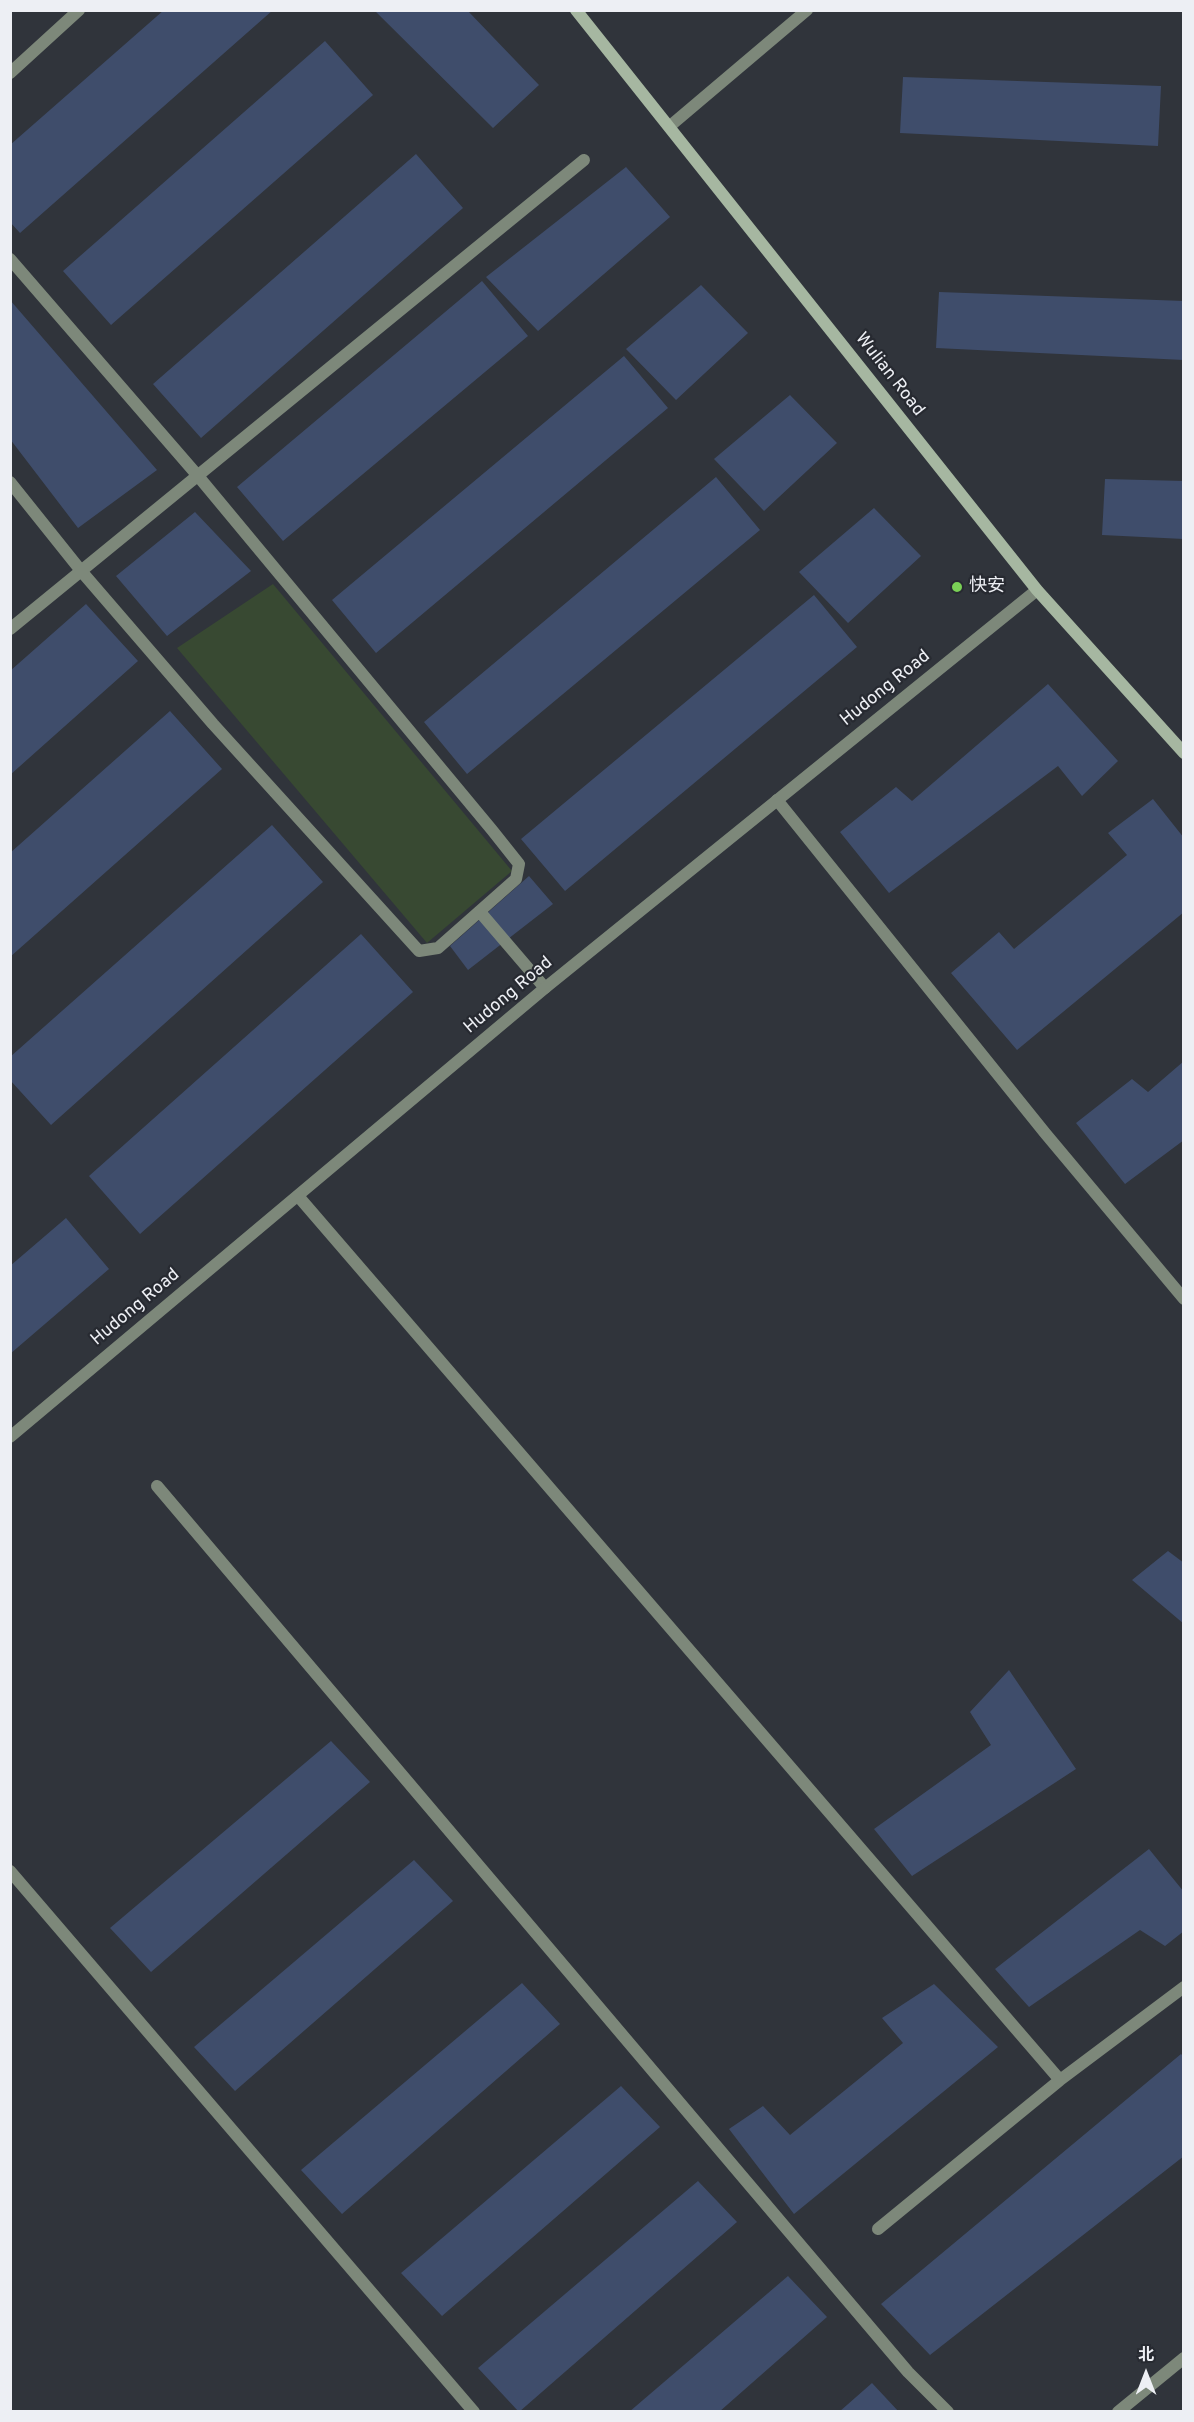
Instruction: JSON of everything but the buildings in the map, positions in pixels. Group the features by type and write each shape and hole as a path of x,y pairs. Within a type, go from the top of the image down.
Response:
{"street":[{"path":"10,73 79,10"},
{"name":"Wulian Road","path":"576,10 1037,590 1184,753"},
{"path":"669,126 807,10"},
{"path":"10,629 584,160"},
{"path":"10,259 198,476 519,864 516,879 438,948 419,951 213,724 82,572 10,482"},
{"name":"Hudong Road","path":"10,1437 545,988 1037,590"},
{"path":"777,800 1045,1133 1184,1299"},
{"path":"480,912 545,988"},
{"path":"298,1196 1059,2080"},
{"path":"157,1486 908,2372 948,2412"},
{"path":"10,1872 474,2412"},
{"path":"878,2229 1059,2080 1184,1987"},
{"path":"1118,2412 1184,2358"}],"green space":[{"path":"273,584 512,871 427,943 177,648"}],"place":[{"name":"快安","path":"957,587"}]}
